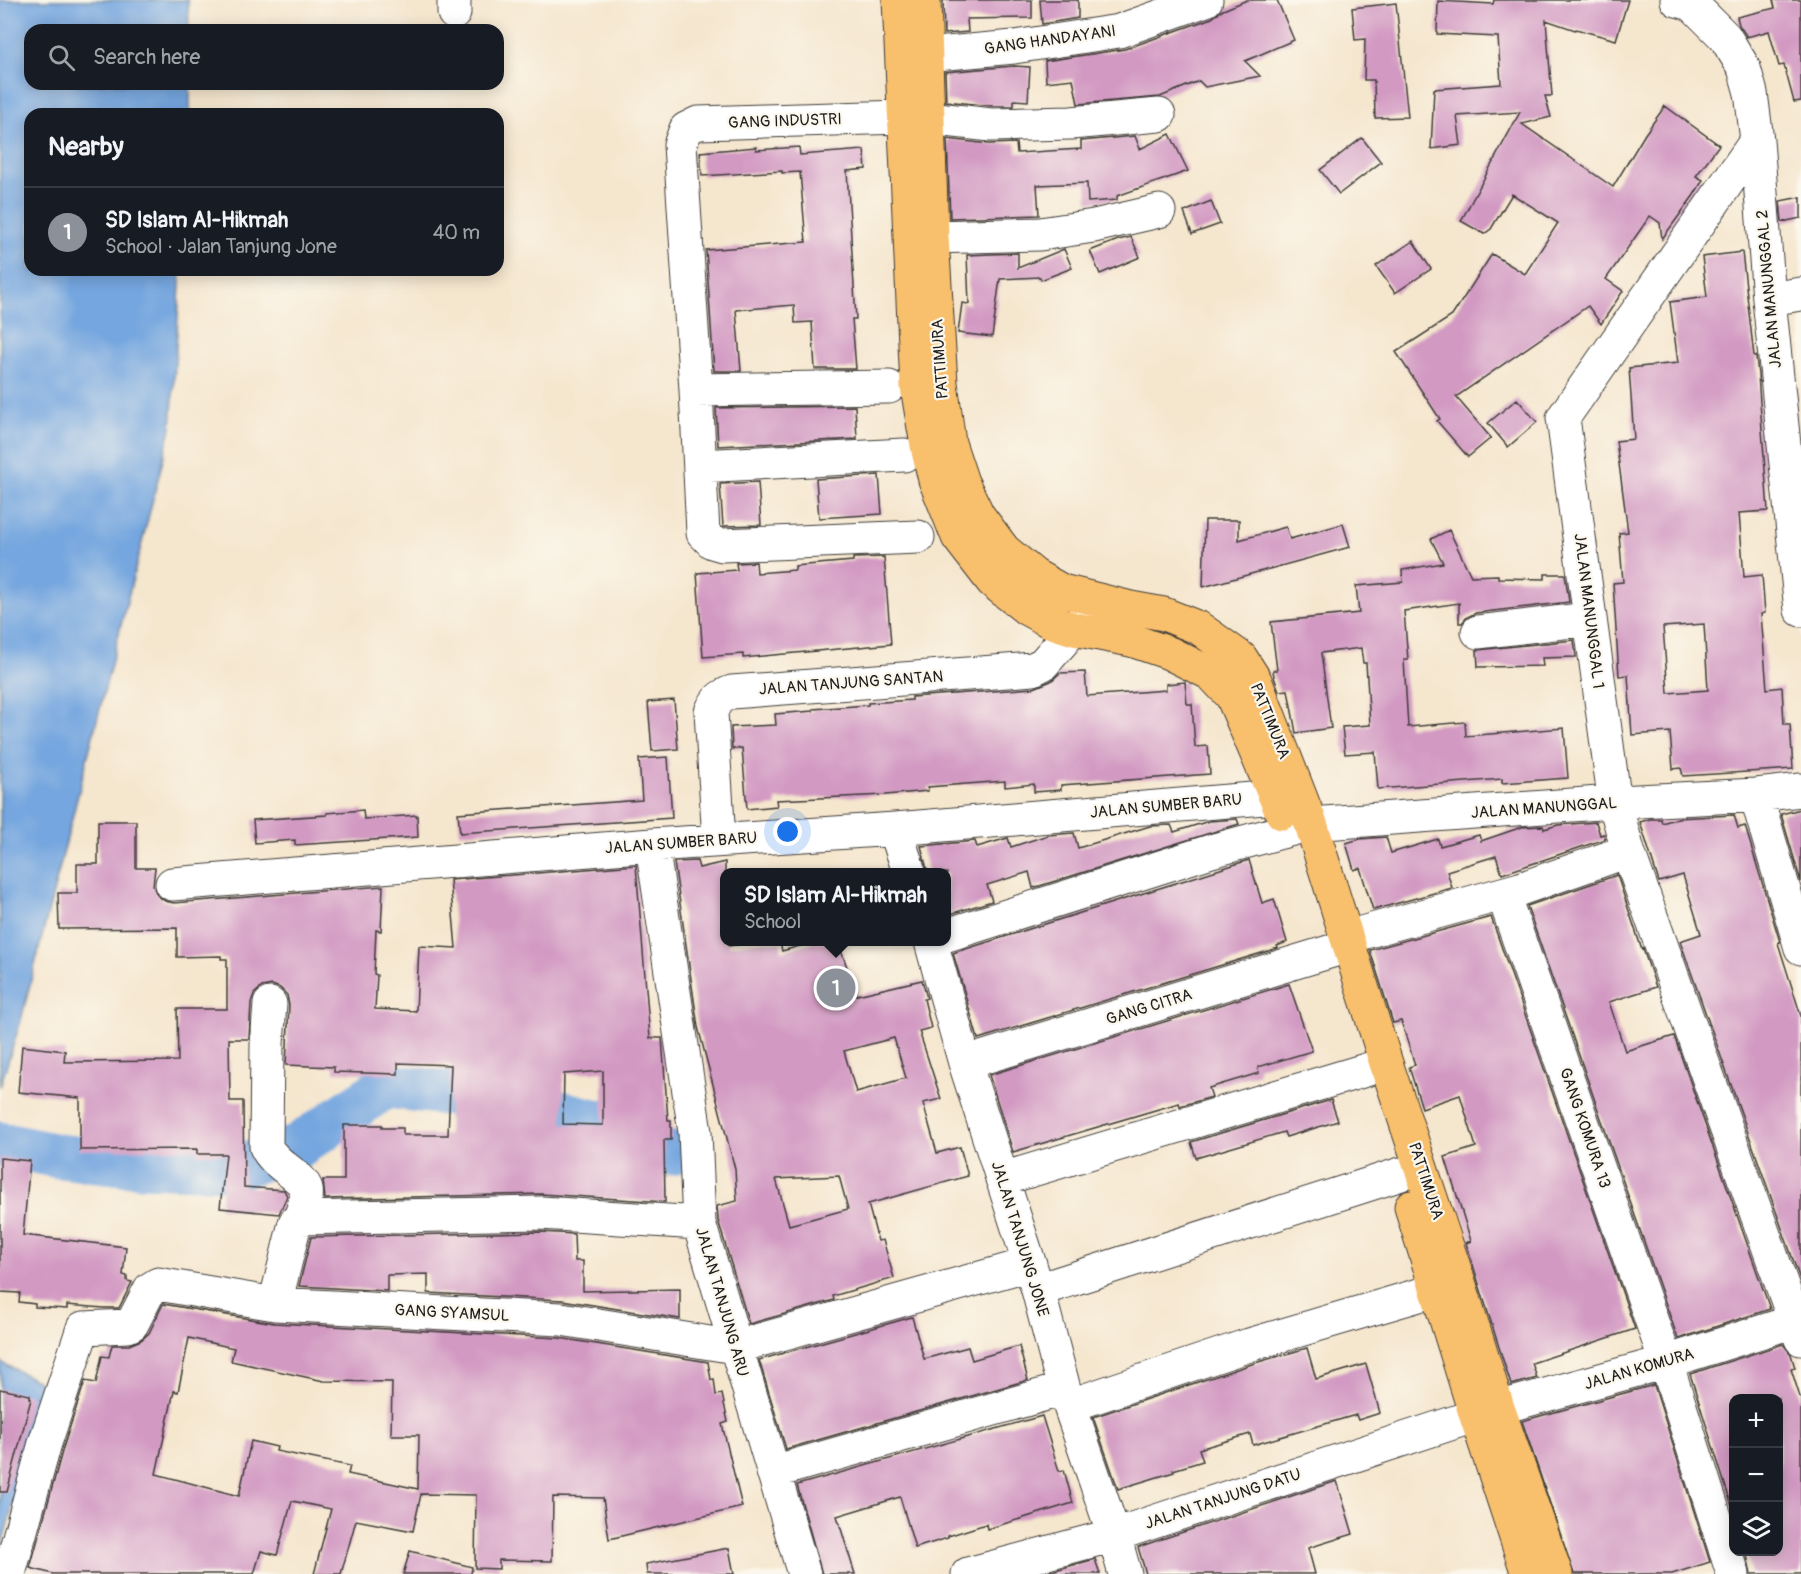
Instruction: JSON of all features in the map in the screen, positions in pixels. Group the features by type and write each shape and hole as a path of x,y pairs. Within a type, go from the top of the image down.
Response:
{"main road":[{"name":"PATTIMURA","path":"899,0 916,118 917,387 935,480 958,537 992,581 1027,609 1049,621 1074,629 1131,639 1169,653 1211,674 1232,696 1287,794"},
{"name":"PATTIMURA","path":"916,118 926,55 924,0"},
{"name":"PATTIMURA","path":"918,172 932,237 941,383 949,443 962,482 978,515 1005,550 1034,575 1062,591 1164,614 1199,628 1241,658 1255,680 1287,794 1339,944 1386,1063 1459,1282 1487,1412 1528,1574"},
{"name":"PATTIMURA","path":"1339,944 1369,1069 1436,1290 1556,1574"}],"street":[{"name":"GANG HANDAYANI","path":"926,55 1014,47 1119,31 1206,0"},
{"name":"JALAN MANUNGGAL 2","path":"1687,1 1725,37 1744,68 1751,93 1757,140 1769,299 1801,610"},
{"name":"GANG INDUSTRI","path":"696,390 680,145 686,129 698,123 916,118 991,125 1071,123 1158,115"},
{"name":"JALAN MANUNGGAL 1","path":"1757,140 1563,418 1615,804 1628,851 1799,1326"},
{"path":"932,237 1040,234 1094,226 1159,211"},
{"path":"1769,299 1801,294"},
{"path":"889,387 696,390 701,528 706,537 722,545 918,537"},
{"path":"700,466 904,455"},
{"name":"JALAN TANJUNG SANTAN","path":"719,840 711,712 716,701 723,695 732,692 1033,669 1043,664 1098,600"},
{"path":"1478,633 1589,619"},
{"name":"JALAN MANUNGGAL","path":"951,934 1211,851 1300,827 1801,790"},
{"name":"JALAN SUMBER BARU","path":"172,884 652,845 895,829 1287,794"},
{"path":"1756,795 1800,943"},
{"path":"895,829 907,868"},
{"name":"JALAN TANJUNG ARU","path":"652,845 695,1132 699,1223 804,1574"},
{"name":"GANG CITRA","path":"965,1063 1503,894 1628,851"},
{"name":"GANG KOMURA 13","path":"1503,894 1666,1362 1733,1574"},
{"name":"JALAN TANJUNG JONE","path":"932,946 965,1063 1034,1277 1067,1397 1114,1534 1125,1574"},
{"path":"270,1004 267,1044 266,1148 275,1161 299,1178 306,1186 300,1218"},
{"path":"1002,1179 1369,1069"},
{"path":"735,1347 1034,1277 1401,1174"},
{"path":"275,1304 295,1223 300,1218 541,1213 699,1223"},
{"name":"GANG SYAMSUL","path":"9,1574 45,1443 83,1328 132,1324 150,1289 158,1284 169,1284 275,1304 561,1319 735,1347"},
{"path":"773,1472 1067,1397 1436,1290"},
{"name":"JALAN KOMURA","path":"1487,1412 1799,1326"},
{"name":"JALAN TANJUNG DATU","path":"968,1574 1114,1534 1487,1412"}],"water":[{"path":"0,0 188,0 189,24 24,24 24,90 190,90 190,108 24,108 24,276 181,276 171,428 21,1020 0,1087"},
{"path":"0,1362 46,1385 0,1552"}],"building":[{"path":"943,0 1032,0 1032,18 967,19 968,32 944,34"},
{"path":"1040,0 1078,0 1078,18 1042,24"},
{"path":"1247,0 1277,0 1294,40 1245,61 1260,76 1205,87 1199,81 1160,97 1078,104 1073,79 1046,82 1045,61 1125,49 1212,18 1221,11"},
{"path":"1494,0 1628,0 1616,40 1546,20 1552,96 1545,96 1551,117 1522,124 1613,187 1665,106 1719,145 1696,176 1703,180 1694,195 1662,239 1660,223 1650,216 1606,279 1623,291 1601,324 1588,306 1456,397 1491,438 1468,457 1437,421 1440,419 1396,352 1452,316 1492,254 1525,274 1558,223 1512,194 1491,229 1484,234 1461,221 1520,112 1457,116 1461,145 1431,149 1434,89 1501,84 1498,37 1437,34 1438,1 1493,4"},
{"path":"1773,0 1801,0 1801,101 1794,102 1784,65 1779,66 1769,31 1747,37 1739,25 1737,17 1775,8"},
{"path":"1396,3 1408,117 1375,118 1374,80 1364,80 1365,39 1355,40 1352,8"},
{"path":"1014,66 1030,67 1028,101 1014,100 1014,106 992,106 946,101 945,72"},
{"path":"1170,134 1188,171 1117,196 1117,200 1088,202 1087,183 1037,185 1039,215 950,218 947,139 989,144 1016,143 1017,153 1081,149 1081,141 1135,136 1140,149"},
{"path":"1362,138 1381,162 1339,194 1320,170"},
{"path":"756,147 756,150 799,147 800,155 864,150 866,169 847,171 856,319 852,319 856,369 815,369 812,322 795,323 794,305 736,310 741,371 714,371 706,250 806,242 800,172 702,176 700,152"},
{"path":"1801,197 1801,218 1782,222 1780,201"},
{"path":"1211,201 1220,224 1192,234 1184,212"},
{"path":"1131,237 1140,257 1100,274 1090,251"},
{"path":"1413,241 1431,269 1395,293 1376,266"},
{"path":"1064,249 1072,268 1041,280 1040,277 1000,279 992,337 958,333 962,303 969,304 967,255 1018,253 1018,268"},
{"path":"1742,252 1758,375 1768,511 1739,513 1744,577 1762,575 1765,613 1761,614 1767,689 1782,687 1784,724 1790,724 1793,769 1683,776 1681,768 1673,769 1670,732 1632,735 1628,675 1619,676 1613,583 1623,582 1619,533 1628,532 1616,441 1634,439 1629,368 1678,363 1670,302 1707,297 1702,257","holes":["1704,624 1708,690 1668,693 1663,627"]},
{"path":"1517,399 1537,422 1508,447 1488,423"},
{"path":"855,406 857,439 718,446 716,408"},
{"path":"879,475 882,514 819,518 816,479"},
{"path":"758,482 761,525 723,526 720,484"},
{"path":"1205,520 1239,520 1239,540 1286,527 1290,539 1343,524 1350,547 1203,587"},
{"path":"1449,530 1471,576 1498,575 1498,578 1545,579 1545,574 1565,574 1569,602 1476,613 1467,617 1462,623 1459,623 1459,603 1404,611 1408,660 1404,660 1408,727 1465,722 1466,736 1564,728 1568,778 1502,783 1502,779 1378,789 1375,752 1345,754 1342,727 1370,725 1366,663 1363,663 1361,648 1321,653 1331,728 1296,733 1288,690 1279,691 1274,677 1273,670 1277,670 1271,622 1359,613 1356,586 1403,582 1402,570 1443,563 1431,539"},
{"path":"884,557 891,644 743,658 743,654 703,657 697,573 737,570 736,563 756,562 757,573 795,570 795,566 853,561 853,558"},
{"path":"1574,640 1576,657 1542,658 1543,666 1478,667 1477,650"},
{"path":"1085,672 1087,696 1166,690 1166,684 1185,682 1187,704 1192,704 1195,747 1208,746 1210,774 1061,785 1061,790 1034,792 1034,784 1005,787 1005,781 928,787 928,791 886,795 776,800 777,806 747,809 742,748 732,749 731,727 776,725 775,714 813,711 813,709 912,700 912,697 1034,688 1051,681 1060,673"},
{"path":"674,700 678,749 652,751 648,702"},
{"path":"668,757 672,818 460,833 458,813 642,800 639,759"},
{"path":"1801,809 1801,882 1781,814"},
{"path":"363,810 364,819 417,815 418,837 295,845 295,840 255,843 253,820"},
{"path":"1734,815 1738,828 1745,826 1801,1016 1801,1282 1680,941 1701,934 1683,875 1659,882 1640,822 1661,819 1662,823 1678,818"},
{"path":"1237,819 1239,824 1033,888 1029,872 987,885 992,901 951,914 951,868 927,868 921,846 975,841 977,847 1008,838 1011,847 1048,835 1074,833 1078,848 1150,826 1171,825 1174,832 1209,821"},
{"path":"98,821 136,821 136,868 155,868 153,886 157,895 165,901 174,903 383,886 381,931 376,930 375,1009 416,1011 419,946 456,948 450,880 636,865 650,1038 662,1038 668,1120 671,1120 671,1140 664,1140 665,1202 541,1194 325,1199 323,1180 344,1180 344,1125 382,1125 382,1128 403,1128 403,1135 448,1135 451,1065 398,1063 398,1074 334,1072 334,1067 286,1065 289,1005 287,995 280,988 272,985 262,987 254,994 251,1003 249,1039 229,1039 230,1101 243,1101 244,1187 284,1190 287,1196 279,1214 220,1208 226,1154 197,1154 197,1149 80,1150 80,1098 18,1092 22,1046 65,1051 64,1062 178,1061 177,1009 227,1009 227,959 221,959 221,956 177,957 177,928 59,929 58,893 77,893 77,864 98,864","holes":["603,1071 603,1125 563,1124 564,1074"]},
{"path":"1596,822 1600,835 1604,834 1605,839 1502,874 1496,856 1447,871 1452,888 1373,910 1360,868 1354,870 1346,843 1360,839 1386,837 1391,853 1438,839 1440,846 1479,835 1481,841 1522,827 1543,826 1544,829 1558,825"},
{"path":"1249,860 1262,903 1274,899 1287,942 1277,946 1278,948 978,1039 953,953"},
{"path":"697,861 699,868 725,862 725,868 720,868 720,946 781,946 782,951 800,946 839,946 857,995 922,980 931,1028 919,1031 941,1099 923,1103 937,1153 960,1147 968,1176 868,1204 878,1241 883,1240 894,1278 833,1296 834,1300 749,1324 718,1220 717,1206 737,1201 735,1169 698,1027 674,862","holes":["894,1038 906,1078 856,1092 844,1051","839,1176 848,1209 789,1225 776,1179"]},
{"path":"1617,875 1656,987 1609,1002 1625,1051 1674,1036 1770,1309 1678,1339 1527,906"},
{"path":"1491,917 1635,1329 1532,1363 1537,1378 1511,1385 1466,1243 1471,1241 1445,1157 1476,1147 1460,1095 1422,1108 1409,1067 1415,1065 1401,1021 1393,1023 1370,950"},
{"path":"1289,984 1312,1051 1258,1067 1259,1073 1209,1088 1212,1097 1180,1106 1179,1103 1013,1152 989,1075"},
{"path":"1331,1100 1338,1121 1286,1137 1284,1132 1196,1158 1191,1142"},
{"path":"0,1158 30,1161 23,1235 126,1247 123,1275 127,1276 127,1281 132,1282 119,1308 67,1305 67,1309 35,1307 35,1304 19,1302 20,1293 0,1292"},
{"path":"541,1232 574,1234 575,1261 583,1261 583,1291 680,1289 680,1319 562,1300 428,1293 428,1274 387,1275 387,1291 299,1286 311,1237"},
{"path":"163,1304 274,1323 559,1338 708,1362 711,1380 714,1379 716,1395 722,1394 728,1422 722,1424 742,1507 609,1539 603,1498 553,1497 552,1561 499,1560 499,1569 475,1568 476,1495 421,1494 413,1531 356,1520 341,1574 314,1574 331,1509 292,1501 277,1555 261,1551 254,1574 53,1574 30,1568 63,1448 85,1381 96,1383 102,1356 109,1357 112,1345 129,1345 141,1340 149,1333","holes":["189,1338 234,1348 231,1361 324,1381 392,1382 391,1435 419,1435 418,1489 348,1474 350,1466 276,1451 277,1447 251,1441 239,1496 156,1474 174,1391 178,1392"]},
{"path":"912,1317 924,1359 968,1347 972,1360 1019,1346 1028,1380 786,1449 759,1360"},
{"path":"1783,1344 1791,1354 1795,1368 1791,1369 1801,1400 1801,1574 1751,1574 1747,1556 1783,1556 1783,1394 1729,1394 1729,1497 1690,1374"},
{"path":"1307,1348 1316,1379 1366,1364 1380,1413 1358,1420 1356,1415 1253,1445 1250,1434 1199,1449 1203,1461 1118,1489 1093,1417"},
{"path":"1654,1385 1710,1562 1672,1574 1574,1574 1522,1421"},
{"path":"0,1389 30,1395 31,1399 7,1492 0,1492"},
{"path":"1042,1416 1059,1471 1064,1470 1073,1503 987,1529 986,1524 915,1548 900,1497 837,1516 855,1574 822,1574 797,1485"},
{"path":"1337,1481 1353,1534 1308,1548 1315,1574 1146,1574 1138,1547"},
{"path":"729,1548 734,1574 647,1574 646,1564"},
{"path":"410,1551 472,1567 471,1574 403,1574"},
{"path":"1095,1559 1100,1574 1041,1574"}],"waterway":[{"path":"0,1144 58,1156 139,1165 234,1168 295,1148 386,1086 512,1101 615,1126 631,1147 672,1153"}],"place":[{"name":"SD Islam Al-Hikmah","path":"836,988"}]}
